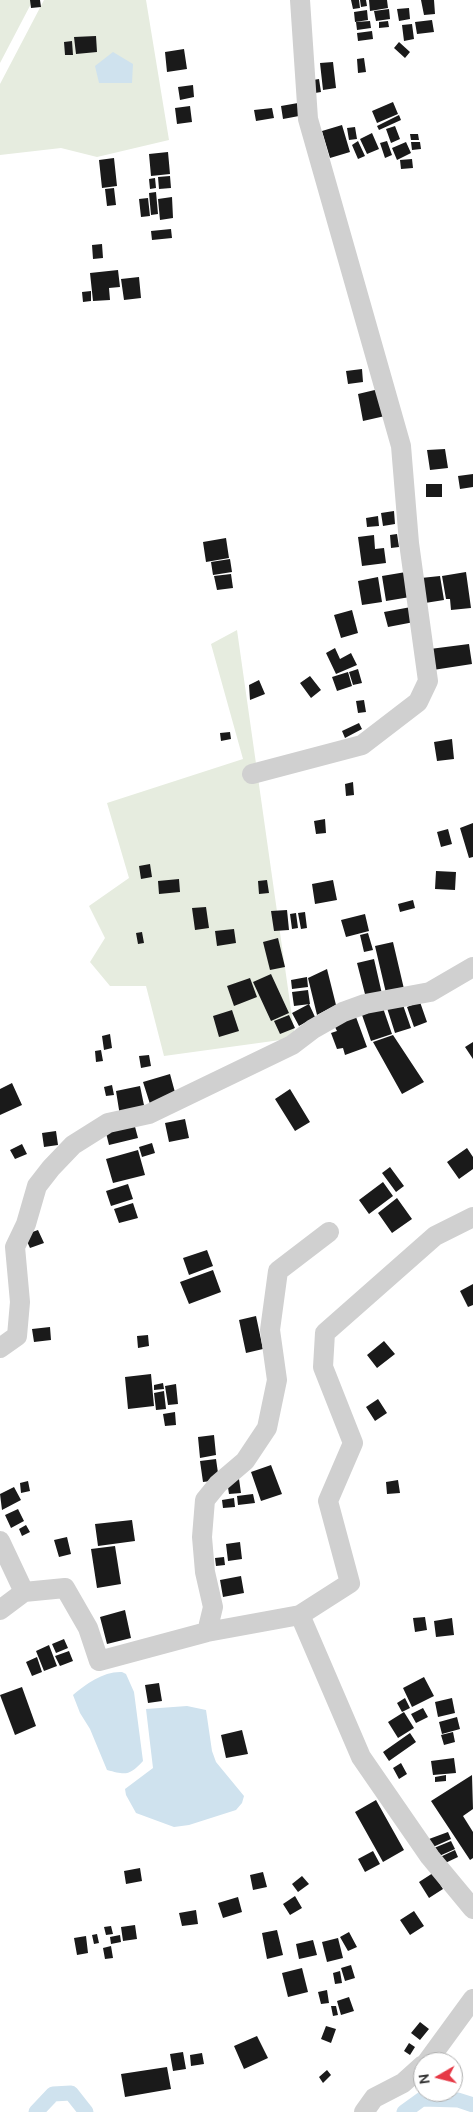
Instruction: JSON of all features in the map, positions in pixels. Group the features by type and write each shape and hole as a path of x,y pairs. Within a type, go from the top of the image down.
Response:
{"street":[{"path":"252,774 362,745 418,702 428,681 409,543 401,446 308,119 300,0"},
{"path":"0,1348 17,1336 20,1302 15,1248 26,1224 37,1186 73,1145 108,1123 150,1114 292,1045 313,1029 344,1012 365,1004 430,992 473,967"},
{"path":"0,1610 24,1592 65,1588 88,1628 99,1661 207,1632 300,1616 350,1583 328,1501 353,1443 323,1367 325,1333 434,1236 473,1217"},
{"path":"207,1632 213,1607 205,1572 202,1537 205,1500 218,1484 245,1461 267,1428 277,1380 270,1330 278,1271 328,1232"},
{"path":"0,1541 24,1592"},
{"path":"300,1616 361,1757 430,1857 473,1909"},
{"path":"434,2052 473,2000"},
{"path":"364,2112 374,2098 403,2082 413,2074"}],"shaded area":[{"path":"0,0 33,0 0,63"},
{"path":"44,0 146,0 169,140 97,157 61,148 0,155 0,84"},
{"path":"237,630 295,1038 164,1056 146,986 110,986 90,962 105,938 89,906 129,878 107,803 243,759 211,644"}],"water":[{"path":"113,52 133,64 132,83 99,83 95,66"},
{"path":"122,1672 126,1674 134,1692 143,1761 127,1773 107,1770 73,1695 102,1676"},
{"path":"187,1706 206,1710 212,1751 216,1762 244,1796 242,1803 236,1810 189,1825 174,1827 136,1813 126,1795 125,1789 153,1768 146,1709"}],"building":[{"path":"30,0 40,0 41,7 31,8"},
{"path":"351,0 359,0 360,8 353,9"},
{"path":"360,0 366,0 367,6 361,7"},
{"path":"369,0 387,0 388,8 370,11"},
{"path":"421,0 434,0 435,14 424,15"},
{"path":"409,8 410,19 399,21 397,9"},
{"path":"389,9 390,19 376,21 374,11"},
{"path":"367,10 368,20 355,22 354,12"},
{"path":"432,20 434,32 417,34 415,22"},
{"path":"370,21 371,28 357,30 356,22"},
{"path":"388,21 389,27 379,28 379,22"},
{"path":"412,24 414,39 404,41 402,25"},
{"path":"372,31 373,39 358,41 357,33"},
{"path":"96,36 97,52 76,54 74,37"},
{"path":"72,41 73,55 65,55 64,42"},
{"path":"399,42 410,52 405,58 394,48"},
{"path":"184,49 187,69 167,72 165,52"},
{"path":"364,58 366,72 358,73 357,59"},
{"path":"333,62 336,88 323,90 320,63"},
{"path":"319,79 321,92 309,94 307,81"},
{"path":"193,85 194,97 180,100 178,87"},
{"path":"393,102 398,114 377,123 372,111"},
{"path":"298,103 299,116 283,119 281,106"},
{"path":"190,106 192,122 177,124 175,108"},
{"path":"272,108 274,118 256,121 254,110"},
{"path":"399,115 401,120 379,130 377,126"},
{"path":"342,125 350,152 330,158 322,131"},
{"path":"395,126 400,139 391,143 386,129"},
{"path":"355,127 357,139 349,140 347,128"},
{"path":"372,133 379,149 367,154 360,139"},
{"path":"410,134 418,134 419,140 411,140"},
{"path":"358,141 365,156 358,159 352,145"},
{"path":"387,141 392,155 385,158 380,143"},
{"path":"406,142 411,153 397,160 392,148"},
{"path":"411,142 420,142 421,149 412,150"},
{"path":"168,152 170,174 151,176 149,154"},
{"path":"114,158 117,186 102,188 99,160"},
{"path":"412,159 413,168 401,169 400,160"},
{"path":"170,176 171,188 159,189 158,177"},
{"path":"155,178 156,188 150,189 149,179"},
{"path":"114,188 116,205 107,206 105,189"},
{"path":"156,192 158,214 151,215 149,193"},
{"path":"172,197 173,218 160,220 158,199"},
{"path":"148,198 150,216 141,217 139,199"},
{"path":"171,229 172,238 152,240 151,231"},
{"path":"102,244 103,258 93,259 92,245"},
{"path":"118,270 120,287 109,288 110,300 93,301 90,273"},
{"path":"139,277 141,298 124,300 121,279"},
{"path":"91,291 91,301 83,302 82,292"},
{"path":"362,369 363,382 348,384 346,371"},
{"path":"379,389 385,416 363,421 358,394"},
{"path":"445,449 448,468 430,470 427,450"},
{"path":"473,474 473,487 460,489 458,476"},
{"path":"426,484 442,484 442,497 426,497"},
{"path":"394,511 395,524 383,526 381,513"},
{"path":"378,516 379,526 367,527 366,518"},
{"path":"397,534 399,547 391,548 390,535"},
{"path":"374,535 375,549 384,548 386,563 362,566 358,537"},
{"path":"226,538 229,558 206,562 203,542"},
{"path":"230,559 232,572 213,575 211,562"},
{"path":"406,572 410,597 386,601 382,576"},
{"path":"466,572 471,608 451,610 450,599 446,599 442,576"},
{"path":"231,574 233,588 217,590 214,576"},
{"path":"440,576 444,600 425,603 421,578"},
{"path":"378,577 382,602 362,605 358,581"},
{"path":"411,607 414,622 388,627 384,612"},
{"path":"352,610 358,633 341,638 334,615"},
{"path":"469,644 472,664 433,670 430,649"},
{"path":"335,648 340,659 351,653 357,665 336,674 326,653"},
{"path":"358,669 362,683 353,685 349,672"},
{"path":"348,672 352,686 337,691 332,677"},
{"path":"310,676 321,690 311,698 300,683"},
{"path":"259,680 265,694 250,700 249,685"},
{"path":"364,700 366,712 358,713 356,701"},
{"path":"359,723 362,729 345,738 342,731"},
{"path":"230,732 231,739 221,741 220,733"},
{"path":"452,739 454,759 437,761 434,742"},
{"path":"353,782 354,795 346,796 345,784"},
{"path":"325,819 326,833 316,834 314,821"},
{"path":"473,823 473,857 469,858 460,828"},
{"path":"448,829 452,844 441,847 437,832"},
{"path":"150,864 152,877 141,879 139,866"},
{"path":"436,871 456,872 455,890 435,889"},
{"path":"179,879 180,892 159,894 158,881"},
{"path":"267,880 269,893 259,894 258,881"},
{"path":"333,880 337,900 315,904 312,884"},
{"path":"413,900 415,908 400,912 398,904"},
{"path":"206,907 209,928 195,930 192,908"},
{"path":"287,910 289,930 274,931 271,911"},
{"path":"305,912 307,928 301,929 298,913"},
{"path":"296,913 298,928 292,929 290,914"},
{"path":"365,914 369,931 346,937 341,920"},
{"path":"234,929 236,943 217,946 215,931"},
{"path":"142,932 144,943 138,944 136,933"},
{"path":"368,933 373,950 364,952 360,935"},
{"path":"278,938 285,967 270,970 263,942"},
{"path":"393,942 404,989 386,993 375,946"},
{"path":"374,959 382,994 366,998 357,963"},
{"path":"327,969 336,1005 317,1015 308,978"},
{"path":"271,974 289,1013 271,1021 253,982"},
{"path":"307,977 308,987 292,989 291,980"},
{"path":"250,978 257,997 234,1006 227,986"},
{"path":"308,990 310,1004 294,1006 292,992"},
{"path":"420,1002 427,1022 414,1027 407,1007"},
{"path":"309,1004 315,1017 299,1026 292,1013"},
{"path":"403,1005 411,1028 395,1033 387,1008"},
{"path":"383,1008 392,1034 371,1041 362,1015"},
{"path":"232,1010 239,1031 219,1037 213,1016"},
{"path":"289,1015 295,1028 280,1034 274,1021"},
{"path":"356,1017 367,1047 345,1055 343,1048 337,1049 331,1033 337,1031 334,1025"},
{"path":"110,1034 112,1048 104,1050 102,1036"},
{"path":"393,1035 424,1082 402,1094 373,1042"},
{"path":"473,1042 473,1059 465,1047"},
{"path":"101,1050 103,1061 96,1062 95,1051"},
{"path":"149,1055 151,1066 141,1068 139,1056"},
{"path":"170,1074 176,1096 150,1104 143,1082"},
{"path":"12,1083 22,1105 0,1115 0,1089"},
{"path":"112,1085 114,1095 106,1096 104,1087"},
{"path":"140,1086 145,1110 120,1116 116,1091"},
{"path":"290,1089 310,1122 295,1131 275,1099"},
{"path":"185,1119 189,1138 169,1142 165,1123"},
{"path":"134,1123 138,1138 109,1145 105,1129"},
{"path":"56,1131 58,1145 44,1147 42,1133"},
{"path":"152,1143 155,1153 142,1157 139,1147"},
{"path":"22,1144 27,1154 15,1159 10,1150"},
{"path":"467,1148 473,1157 473,1169 459,1179 447,1162"},
{"path":"138,1150 145,1175 113,1183 106,1159"},
{"path":"390,1167 404,1186 396,1192 382,1173"},
{"path":"383,1182 393,1196 369,1214 359,1200"},
{"path":"128,1184 133,1199 111,1206 106,1191"},
{"path":"397,1198 412,1219 392,1233 378,1213"},
{"path":"133,1203 138,1218 119,1223 114,1209"},
{"path":"38,1230 44,1243 30,1248 24,1235"},
{"path":"207,1250 213,1266 189,1275 183,1258"},
{"path":"213,1270 221,1292 189,1304 180,1282"},
{"path":"473,1284 473,1305 468,1307 460,1291"},
{"path":"256,1316 263,1349 246,1353 239,1320"},
{"path":"50,1327 51,1340 34,1342 32,1329"},
{"path":"148,1335 149,1346 138,1348 137,1336"},
{"path":"384,1341 395,1354 377,1368 367,1355"},
{"path":"151,1374 154,1406 128,1409 125,1377"},
{"path":"163,1383 164,1389 154,1390 154,1385"},
{"path":"176,1384 178,1404 168,1405 165,1386"},
{"path":"164,1391 166,1409 156,1410 154,1393"},
{"path":"378,1399 387,1413 375,1421 366,1407"},
{"path":"175,1412 176,1425 165,1426 163,1414"},
{"path":"214,1435 216,1455 200,1458 198,1437"},
{"path":"216,1459 219,1480 203,1482 200,1461"},
{"path":"271,1465 282,1494 261,1501 251,1472"},
{"path":"239,1479 241,1493 229,1494 227,1481"},
{"path":"398,1480 400,1493 387,1494 386,1482"},
{"path":"28,1481 30,1491 21,1493 20,1483"},
{"path":"14,1487 21,1500 2,1510 0,1494"},
{"path":"253,1494 255,1503 238,1505 237,1496"},
{"path":"234,1498 235,1507 223,1508 222,1500"},
{"path":"18,1509 24,1521 11,1528 5,1515"},
{"path":"132,1520 135,1541 98,1546 95,1524"},
{"path":"26,1525 30,1532 22,1536 19,1529"},
{"path":"67,1537 71,1554 59,1557 54,1540"},
{"path":"240,1542 242,1559 228,1561 226,1544"},
{"path":"115,1546 121,1584 97,1588 91,1549"},
{"path":"224,1557 225,1565 216,1566 215,1558"},
{"path":"241,1576 244,1593 223,1597 220,1580"},
{"path":"125,1610 131,1638 107,1644 100,1617"},
{"path":"425,1617 427,1630 415,1632 413,1618"},
{"path":"452,1618 454,1635 436,1637 434,1621"},
{"path":"64,1639 68,1648 56,1653 52,1644"},
{"path":"49,1645 57,1666 44,1671 36,1651"},
{"path":"69,1651 73,1661 60,1666 55,1656"},
{"path":"37,1657 42,1672 32,1676 26,1662"},
{"path":"424,1677 434,1696 412,1707 403,1688"},
{"path":"159,1683 162,1701 148,1703 145,1685"},
{"path":"22,1687 36,1726 15,1735 0,1695"},
{"path":"405,1698 410,1708 402,1712 397,1703"},
{"path":"452,1698 455,1713 438,1717 435,1702"},
{"path":"423,1708 428,1717 416,1723 411,1714"},
{"path":"404,1712 414,1728 398,1738 388,1722"},
{"path":"457,1717 460,1729 442,1734 439,1722"},
{"path":"242,1730 248,1754 226,1758 221,1735"},
{"path":"453,1732 455,1742 444,1745 441,1735"},
{"path":"410,1733 416,1742 389,1761 383,1752"},
{"path":"454,1758 456,1773 433,1775 431,1761"},
{"path":"401,1763 407,1774 399,1779 393,1768"},
{"path":"446,1775 446,1781 435,1782 435,1777"},
{"path":"472,1775 473,1809 463,1816 473,1832 473,1858 470,1860 431,1801"},
{"path":"376,1800 404,1850 383,1862 355,1812"},
{"path":"448,1832 451,1839 433,1847 429,1839"},
{"path":"451,1841 455,1849 437,1857 434,1848"},
{"path":"455,1850 458,1857 441,1865 438,1858"},
{"path":"373,1851 380,1864 365,1872 358,1859"},
{"path":"140,1868 142,1881 126,1884 124,1871"},
{"path":"263,1872 267,1887 253,1890 250,1875"},
{"path":"433,1873 443,1889 429,1898 419,1882"},
{"path":"302,1876 309,1884 298,1892 292,1884"},
{"path":"295,1896 302,1908 290,1915 283,1904"},
{"path":"238,1897 242,1912 223,1918 218,1903"},
{"path":"196,1910 198,1924 182,1926 179,1913"},
{"path":"414,1911 424,1926 410,1935 400,1920"},
{"path":"135,1925 137,1939 123,1941 121,1927"},
{"path":"111,1926 113,1934 106,1935 104,1927"},
{"path":"277,1930 283,1955 267,1959 262,1933"},
{"path":"349,1932 357,1947 348,1951 340,1937"},
{"path":"97,1934 99,1943 94,1944 92,1935"},
{"path":"120,1935 121,1942 111,1944 110,1937"},
{"path":"86,1936 88,1953 77,1955 74,1938"},
{"path":"338,1938 343,1958 327,1962 322,1942"},
{"path":"313,1940 317,1955 299,1959 296,1944"},
{"path":"111,1946 113,1958 105,1959 103,1948"},
{"path":"351,1965 355,1978 345,1981 341,1968"},
{"path":"302,1968 308,1992 288,1997 282,1973"},
{"path":"340,1971 342,1983 335,1984 333,1973"},
{"path":"327,1990 329,2003 321,2004 318,1992"},
{"path":"349,1997 354,2011 341,2015 337,2001"},
{"path":"331,2006 336,2006 338,2015 333,2016"},
{"path":"420,2022 429,2029 420,2040 411,2033"},
{"path":"326,2026 336,2029 331,2043 321,2039"},
{"path":"257,2036 268,2058 244,2069 234,2046"},
{"path":"409,2043 415,2047 410,2055 404,2051"},
{"path":"183,2052 186,2069 173,2071 170,2054"},
{"path":"202,2053 204,2064 191,2066 190,2055"},
{"path":"167,2067 171,2089 125,2097 121,2074"},
{"path":"327,2070 331,2075 323,2083 319,2077"}],"waterway":[{"path":"36,2112 53,2094 71,2093 86,2112"},
{"path":"404,2112 422,2099 458,2100 473,2105"}]}
